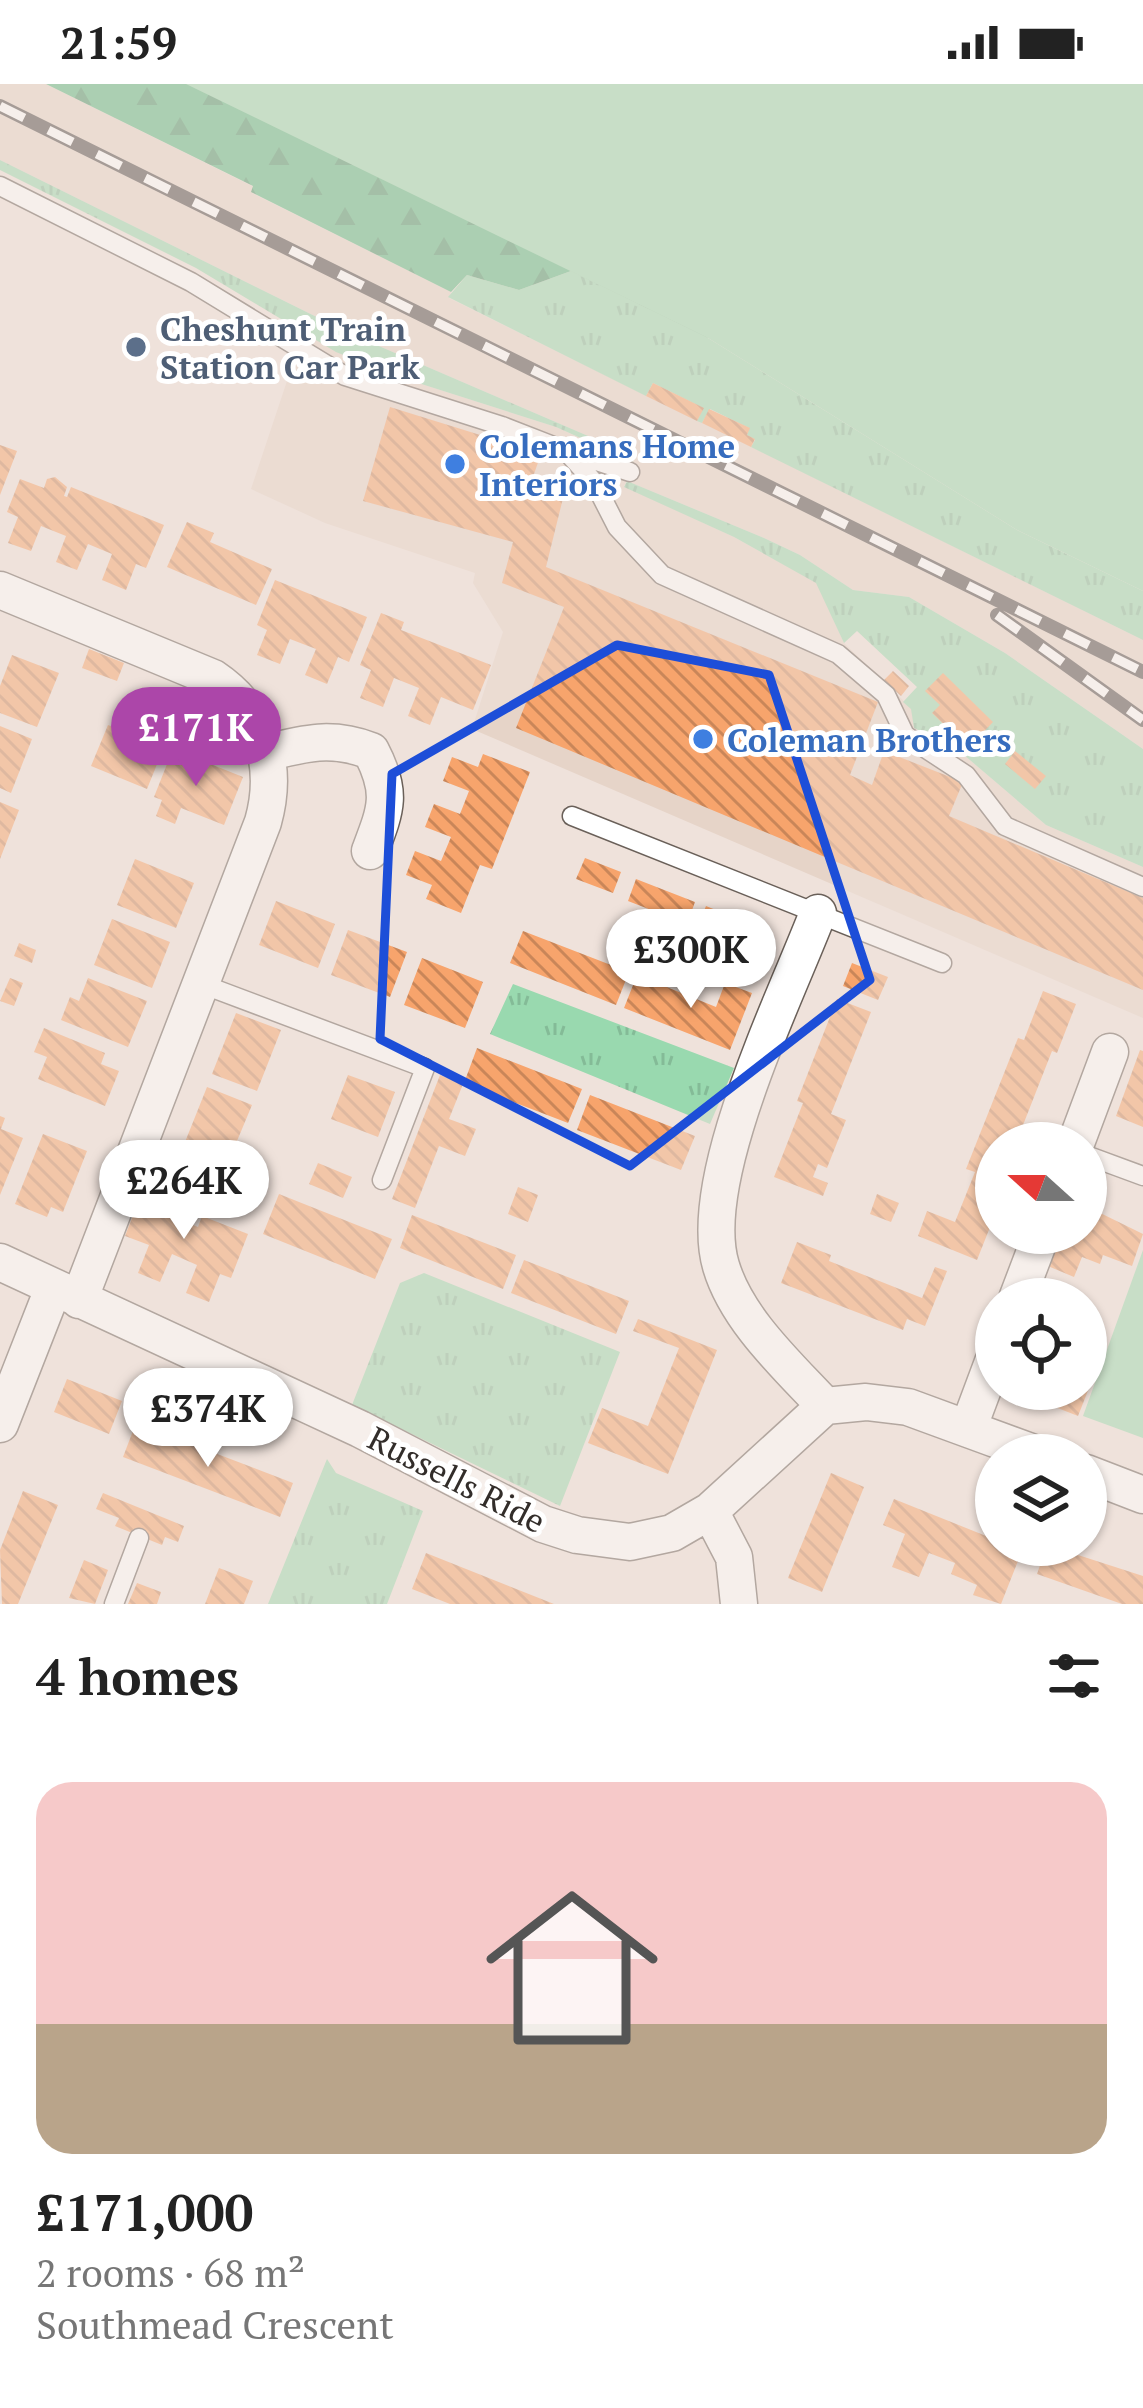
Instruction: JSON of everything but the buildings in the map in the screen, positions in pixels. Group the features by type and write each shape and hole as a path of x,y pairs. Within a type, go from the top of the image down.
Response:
{"street":[{"path":"0,590 213,678 243,704 266,753 271,785 263,822 199,982 66,1294 0,1424"},
{"path":"266,753 317,740 346,742 371,751 382,771 388,804 370,851"},
{"path":"818,914 737,1121 718,1185 713,1230 721,1269 765,1340 825,1406 866,1402 908,1407 982,1434"},
{"path":"1084,1122 1110,1052"},
{"name":"Russells Ride","path":"0,1262 360,1430 543,1524 577,1535 630,1541 672,1533 710,1510 825,1406"},
{"path":"968,1429 975,1410"},
{"path":"1107,1481 1143,1495"},
{"path":"710,1510 734,1557 739,1604"}],"lane":[{"path":"0,186 191,282 345,376 630,472"},
{"path":"566,451 594,482 617,527 662,575 838,655 886,695 905,735 966,776 1005,826 1143,887"},
{"path":"572,816 942,963"},
{"path":"199,982 424,1068 382,1180"},
{"path":"1107,1162 1143,1175"},
{"path":"113,1604 140,1538"}],"highlighted area":[{"path":"617,645 769,675 870,980 630,1166 380,1039 392,774"}],"shaded area":[{"path":"0,84 46,84 254,187 252,193 451,292 449,298 645,395 653,383 704,408 698,420 703,423 709,409 750,428 747,435 755,439 752,447 1143,640 1143,749 1005,653 909,597 853,590 764,538 627,481 624,486 734,537 817,583 844,643 912,709 914,728 957,749 1046,825 1143,867 1143,1018 472,729 503,632 473,583 475,573 325,523 251,489 303,333 390,374 556,427 628,460 616,448 351,334 0,160"}],"green space":[{"path":"46,84 552,84 708,338 571,271 519,290 467,275 451,292 251,192 253,186"},
{"path":"186,84 1143,84 1143,591 1017,530 708,338"},
{"path":"0,160 351,334 616,448 634,462 556,427 336,352 196,268 0,170"},
{"path":"571,271 708,338 1017,530 1143,591 1143,640 751,447 755,440 747,435 749,428 710,409 702,423 697,421 703,408 653,383 646,396 448,297 467,275 519,290"},
{"path":"627,481 800,555 853,590 909,597 1005,653 1143,749 1143,867 1046,825 957,749 914,728 911,709 903,702 917,687 857,631 844,643 816,583 734,537 624,487"},
{"path":"513,984 734,1068 710,1124 490,1034"},
{"path":"1143,1250 1143,1438 1083,1416 1085,1410 1107,1410 1107,1350"},
{"path":"424,1273 620,1352 560,1506 352,1405 400,1283"},
{"path":"327,1459 336,1473 423,1511 387,1604 268,1604"}],"railway":[{"path":"0,106 1143,672"},
{"path":"997,615 1143,720"}],"place":[{"name":"Cheshunt Train Station Car Park","path":"136,347"},
{"name":"Colemans Home Interiors","path":"455,464"},
{"name":"Coleman Brothers","path":"703,739"}]}
